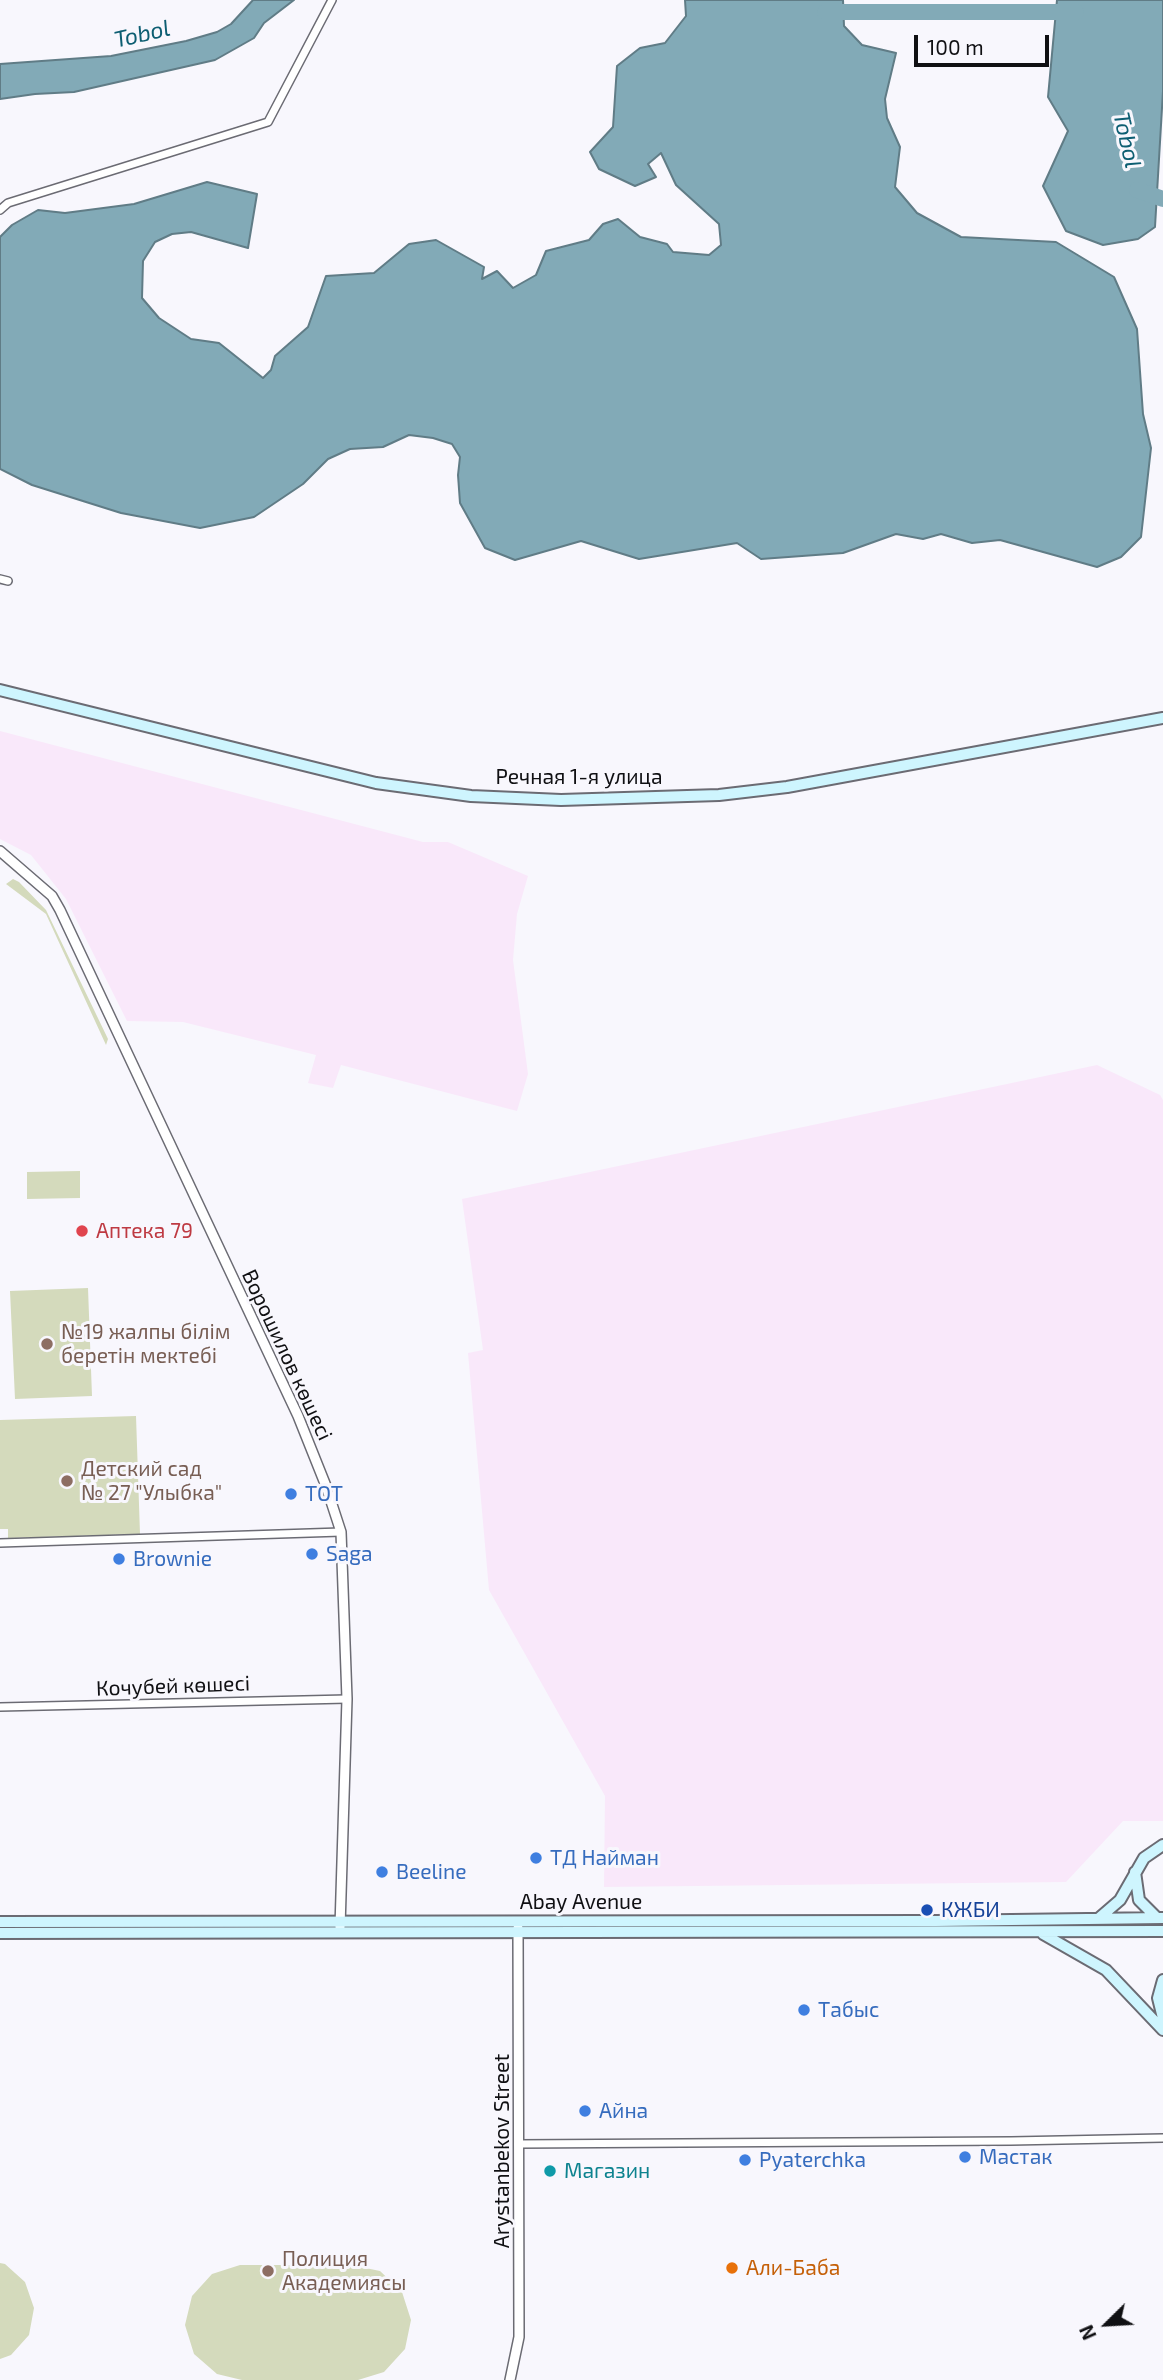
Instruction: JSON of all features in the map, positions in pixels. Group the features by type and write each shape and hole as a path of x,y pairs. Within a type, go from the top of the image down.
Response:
{"main road":[{"name":"Речная 1-я улица","path":"0,690 376,783 471,796 561,800 719,795 787,788 1163,718"},
{"path":"1098,1919 1120,1900 1144,1858 1163,1845"},
{"path":"1135,1872 1139,1900 1160,1918"},
{"name":"Abay Avenue","path":"518,1927 1160,1918"},
{"name":"Abay Avenue","path":"0,1922 1040,1933 1163,1931"},
{"name":"Abay Avenue","path":"0,1933 340,1927"},
{"path":"1040,1933 1106,1970 1163,2030"},
{"path":"1163,1979 1158,1998 1163,2018"}],"street":[{"path":"0,210 8,204 268,122 332,0"},
{"name":"Ворошилов көшесі","path":"0,851 52,896 60,910 298,1416 341,1532 347,1699 340,1927"},
{"path":"0,1543 341,1532"},
{"name":"Кочубей көшесі","path":"0,1707 347,1699"},
{"name":"Arystanbekov Street","path":"510,2380 519,2337 518,1927"},
{"path":"518,2144 1163,2138"}],"shaded area":[{"path":"0,731 423,842 448,842 528,876 517,914 513,960 528,1074 517,1111 341,1065 333,1088 308,1083 316,1055 183,1022 127,1021 66,899 31,855 0,839"},
{"path":"1097,1065 1160,1095 1163,1100 1163,1821 1123,1821 1066,1882 604,1887 605,1796 489,1590 468,1353 483,1350 462,1199"}],"green space":[{"path":"13,879 46,910 108,1039 106,1045 46,914 6,884"},
{"path":"80,1171 80,1198 27,1199 27,1172"},
{"path":"88,1288 92,1396 15,1399 10,1291"},
{"path":"136,1416 140,1534 8,1538 8,1529 0,1529 0,1420"},
{"path":"0,2263 5,2264 25,2282 34,2308 29,2335 11,2355 0,2359"},
{"path":"240,2265 351,2265 380,2271 402,2292 411,2320 405,2349 384,2372 358,2380 242,2380 217,2374 194,2354 185,2325 192,2296 212,2274"}],"water":[{"path":"253,0 294,0 264,23 254,38 215,60 74,92 0,99 0,64 111,56 186,41 217,32 231,24"},
{"path":"685,0 843,0 844,26 862,45 896,53 885,99 887,118 900,147 895,187 917,213 961,237 1056,242 1114,277 1137,329 1143,414 1151,448 1141,537 1121,557 1097,567 1000,540 972,543 941,534 923,539 896,534 843,553 761,559 737,543 639,559 581,541 515,560 485,548 460,503 460,457 452,444 409,435 383,447 350,449 328,459 303,484 254,517 200,528 121,513 32,485 0,469 0,237 12,225 38,210 65,213 134,204 207,182 257,194 248,248 191,232 172,234 155,242 143,261 142,298 159,318 191,339 219,343 263,378 271,370 275,356 308,327 326,276 374,273 409,244 436,240 484,267 482,279 497,271 513,288 536,275 546,251 589,240 603,224 618,219 640,237 667,244 673,252 709,255 721,245 719,224 676,185 661,153 648,164 656,177 635,186 599,169 590,152 613,127 617,66 640,48 665,43 686,16"},
{"path":"1057,0 1163,0 1163,91 1155,227 1138,239 1103,245 1066,231 1043,186 1068,131 1048,97"}],"waterway":[{"name":"Tobol","path":"825,12 1076,12"},
{"name":"Tobol","path":"1137,190 1163,199"}],"place":[{"name":"Аптека 79","path":"82,1231"},
{"name":"№19 жалпы білім беретін мектебі","path":"47,1344"},
{"name":"Детский сад № 27 \"Улыбка\"","path":"67,1481"},
{"name":"ТОТ","path":"291,1494"},
{"name":"Saga","path":"312,1554"},
{"name":"Brownie","path":"119,1559"},
{"name":"ТД Найман","path":"536,1858"},
{"name":"Beeline","path":"382,1872"},
{"name":"КЖБИ","path":"927,1910"},
{"name":"Табыс","path":"804,2010"},
{"name":"Айна","path":"585,2111"},
{"name":"Мастак","path":"965,2157"},
{"name":"Pyaterchka","path":"745,2160"},
{"name":"Магазин","path":"550,2171"},
{"name":"Али-Баба","path":"732,2268"},
{"name":"Полиция Академиясы","path":"268,2271"}]}
